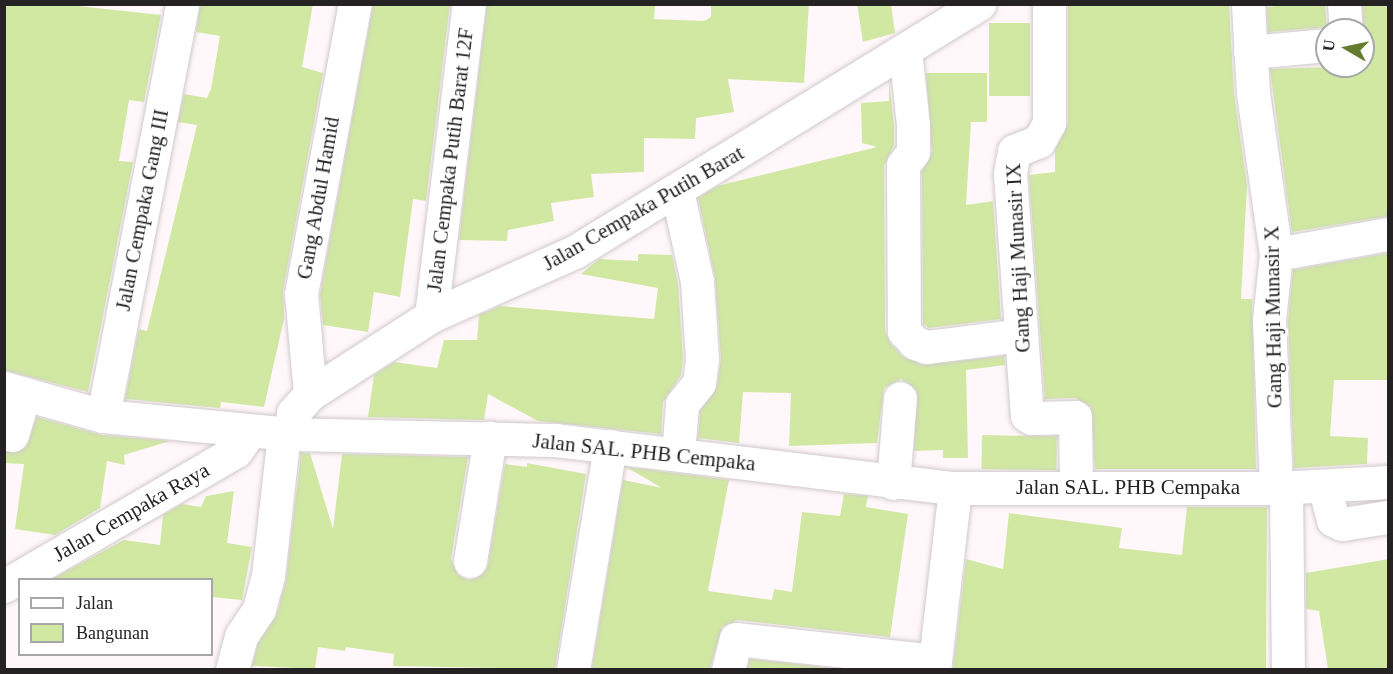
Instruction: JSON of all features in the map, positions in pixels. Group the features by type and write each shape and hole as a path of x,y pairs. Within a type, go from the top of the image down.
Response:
{"street":[{"name":"Jalan Cempaka Gang III","path":"102,416 182,4"},
{"name":"Gang Abdul Hamid","path":"310,394 303,281 355,4"},
{"name":"Jalan Cempaka Putih Barat 12F","path":"431,316 469,4"},
{"name":"Jalan Cempaka Putih Barat","path":"232,669 241,636 259,609 268,576 287,433 292,413 310,394 431,316 576,251 979,4"},
{"name":"Gang Haji Munasir IX","path":"1049,4 1049,123 1039,141 1014,151 1010,164 1028,416 1075,417 1076,485"},
{"name":"Gang Haji Munasir X","path":"1248,4 1250,52 1276,254 1269,320 1281,487"},
{"path":"1250,52 1315,46"},
{"path":"905,50 914,125 913,152 903,165 904,331 915,343 927,347 1021,335"},
{"path":"677,191 697,281 702,359 699,383 682,404 678,454"},
{"path":"1276,254 1389,234"},
{"name":"Jalan SAL. PHB Cempaka","path":"14,391 102,416 250,431 490,438 610,446 893,483 955,488 1076,485 1281,487 1389,482"},
{"path":"12,435 14,391"},
{"path":"893,483 900,398"},
{"name":"Jalan Cempaka Raya","path":"4,586 226,457 244,444 250,431"},
{"path":"470,561 490,438"},
{"path":"573,669 610,446"},
{"path":"1324,486 1333,520 1342,524 1389,517"},
{"path":"1281,487 1288,669"},
{"path":"731,655 934,665 955,488"}],"building":[{"path":"4,4 59,4 161,15 144,102 129,100 119,161 133,162 88,392 4,370"},
{"path":"200,4 313,4 302,67 323,73 283,291 284,319 264,407 221,402 220,408 125,399 139,329 147,331 197,125 178,122 184,94 207,98 211,89 220,36 196,32"},
{"path":"373,4 450,4 426,201 413,199 400,297 374,292 368,332 323,325 320,295"},
{"path":"487,4 655,4 654,19 704,21 711,17 711,4 809,4 804,83 728,79 734,112 696,118 695,139 644,138 644,172 591,174 594,197 551,203 554,221 508,230 507,241 459,240"},
{"path":"857,4 891,4 895,33 863,42"},
{"path":"1068,4 1229,4 1234,94 1247,185 1241,299 1252,299 1256,469 1095,469 1091,407 1075,398 1045,399 1029,175 1055,172 1055,150 1068,124"},
{"path":"1325,4 1326,18 1315,18 1315,28 1268,32 1267,7"},
{"path":"1363,4 1389,4 1389,216 1292,232 1270,69 1315,68 1315,78 1375,78 1375,18 1363,18"},
{"path":"989,23 1030,23 1030,96 989,96"},
{"path":"926,73 987,73 987,122 971,122 966,205 993,201 1001,319 929,328 923,324 922,171 932,152"},
{"path":"889,81 894,146 884,165 885,331 890,343 902,356 922,365 1004,356 1005,365 966,370 968,458 943,458 943,450 914,451 917,391 901,379 884,388 877,443 789,446 791,393 743,392 739,443 698,438 700,411 717,386 721,358 715,277 698,198 717,186 877,147 862,143 861,103 889,101"},
{"path":"1389,253 1389,380 1334,380 1330,436 1368,438 1367,464 1294,468 1288,321 1293,270"},
{"path":"638,254 672,255 678,284 683,358 681,375 663,402 661,434 538,421 488,394 484,420 368,417 374,375 394,362 437,368 444,340 477,340 479,315 500,306 654,319 658,288 581,274 599,259 638,261"},
{"path":"37,417 101,435 170,441 124,455 125,465 107,461 100,508 55,535 15,529 24,464 4,463 4,452 25,448"},
{"path":"982,435 1057,436 1056,470 981,469"},
{"path":"301,453 310,453 333,529 342,454 468,457 451,559 458,575 468,580 477,578 488,565 505,464 527,467 527,463 586,474 555,669 393,666 394,654 346,647 345,651 318,647 315,669 252,666 258,644 277,614 286,581"},
{"path":"626,467 729,480 708,591 772,600 774,589 792,592 802,512 840,516 844,494 868,496 866,507 908,514 890,637 738,620 722,627 710,669 592,669 623,480 662,488"},
{"path":"234,491 227,543 252,547 242,600 213,597 213,578 54,578 124,540 160,545 163,515 182,504 201,507 206,496"},
{"path":"1187,507 1267,507 1266,669 953,669 966,559 1003,569 1009,513 1122,528 1119,548 1182,555"},
{"path":"1389,559 1389,669 1328,669 1319,611 1306,609 1306,573"},
{"path":"750,659 841,669 755,669 748,668"}]}
